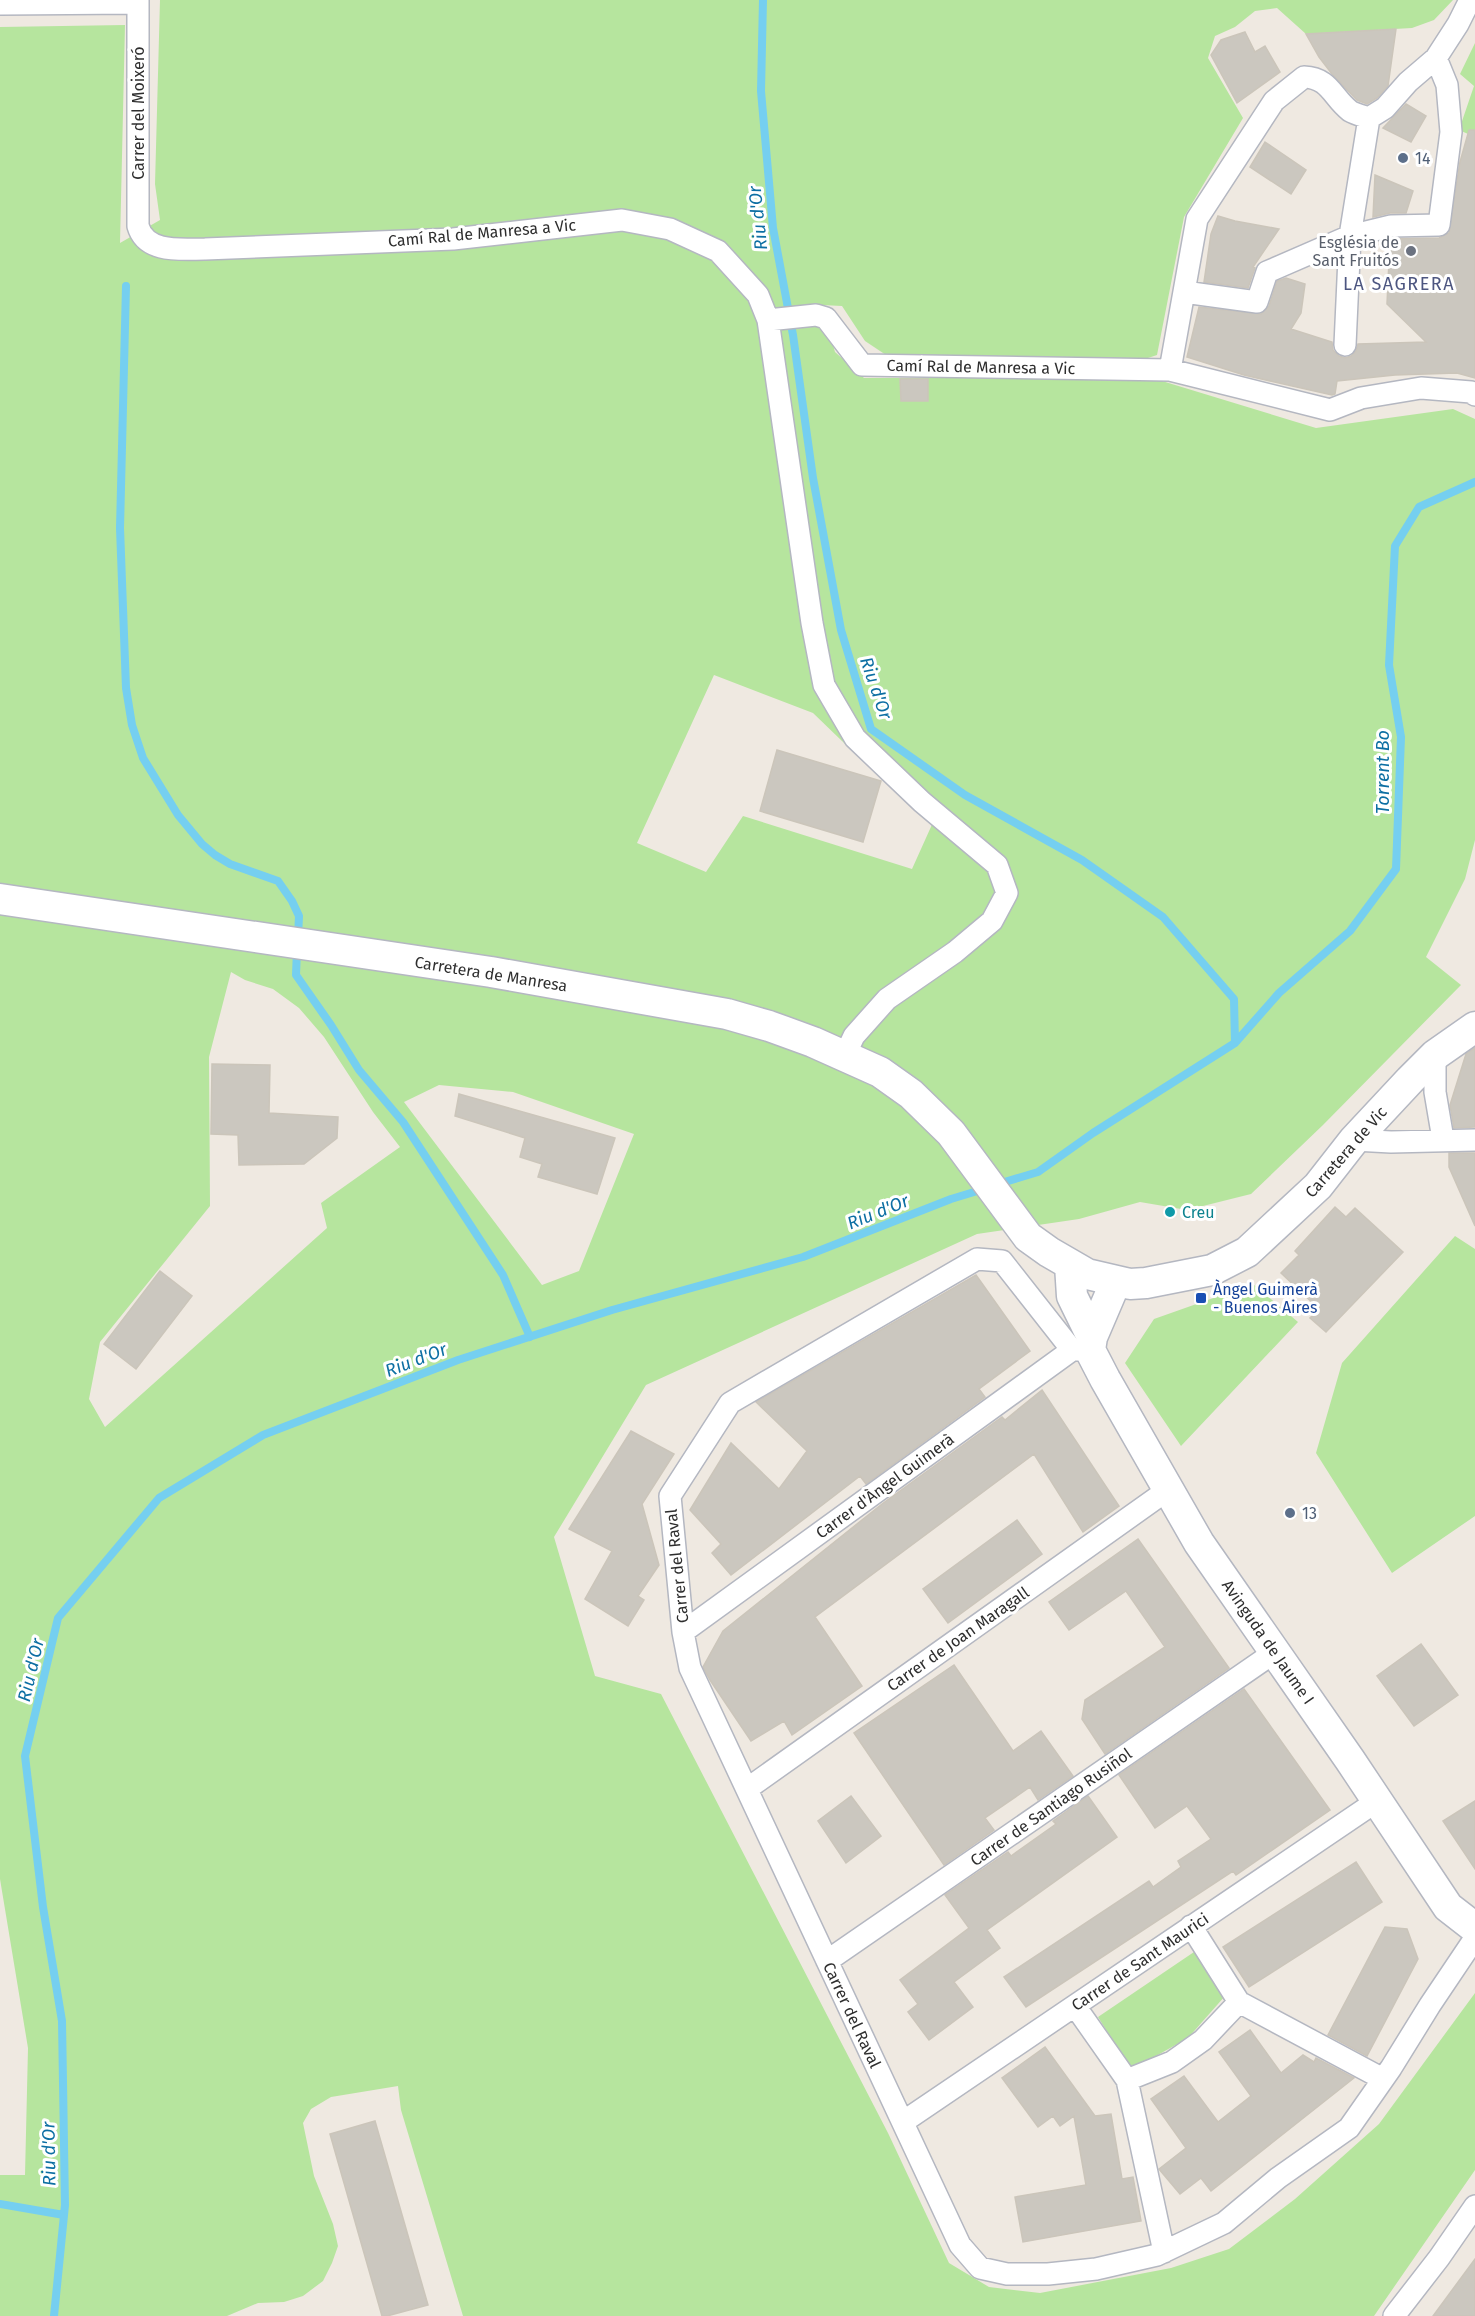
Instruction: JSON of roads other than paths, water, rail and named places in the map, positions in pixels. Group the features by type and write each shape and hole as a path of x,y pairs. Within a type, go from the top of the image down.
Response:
{"main road":[{"name":"Carretera de Manresa","path":"0,899 491,972 727,1014 780,1030 845,1055 880,1072 911,1094 951,1133 1028,1237 1070,1265"},
{"name":"Carretera de Vic","path":"1116,1281 1130,1284 1146,1283 1212,1270 1247,1252 1318,1186 1354,1140 1435,1055 1475,1027"},
{"path":"1070,1265 1087,1274 1116,1281 1085,1346"},
{"path":"1070,1265 1072,1296 1085,1346"},
{"name":"Avinguda de Jaume I","path":"1085,1346 1199,1543 1448,1907 1475,1928"}],"street":[{"path":"1345,345 1352,227 1369,118 1385,108 1408,82 1436,58 1470,0"},
{"path":"0,4 138,1"},
{"name":"Carrer del Moixeró","path":"138,1 144,234"},
{"path":"1184,292 1257,302 1267,272 1352,227 1439,225 1450,132 1447,85 1436,58"},
{"path":"1369,118 1351,111 1324,82 1315,77 1304,76 1274,101 1197,219 1170,370 1330,410 1361,398 1421,387 1471,392 1475,395"},
{"name":"Camí Ral de Manresa a Vic","path":"144,234 167,249 205,249 441,239 622,220 670,229 718,251 758,295 772,319 812,622 824,685 855,738 922,802 997,865 1007,893 992,921 955,952 887,999 854,1036 845,1055"},
{"name":"Camí Ral de Manresa a Vic","path":"772,319 816,315 826,318 862,365 1170,370"},
{"path":"1435,1055 1435,1092 1443,1139"},
{"path":"1354,1140 1391,1142 1475,1140"},
{"name":"Carrer del Raval","path":"1085,1346 1002,1261 977,1259 730,1403 670,1496 683,1632 690,1668 960,2246 980,2268 1007,2274 1048,2274 1096,2269 1157,2255 1224,2223 1278,2178 1349,2128 1475,1938"},
{"name":"Carrer d'Àngel Guimerà","path":"683,1632 1085,1346"},
{"name":"Carrer de Joan Maragall","path":"747,1789 1169,1489"},
{"name":"Carrer de Santiago Rusiñol","path":"827,1961 1275,1653"},
{"name":"Carrer de Sant Maurici","path":"903,2122 1377,1802"},
{"path":"1191,1926 1239,2002 1383,2079"},
{"path":"1127,2080 1172,2062 1203,2040 1239,2002"},
{"path":"1075,2006 1127,2080 1164,2252"},
{"path":"1394,2316 1439,2258 1475,2206"}],"waterway":[{"name":"Riu d'Or","path":"763,0 761,91 773,228 793,335 813,478 841,630 871,729 965,795 1082,860 1163,917 1234,999 1235,1043 1093,1133 1038,1172 998,1184"},
{"path":"126,286 120,528 126,688 132,725 143,758 178,815 202,844 215,855 230,864 278,881 299,916 298,937"},
{"name":"Torrent Bo","path":"1235,1043 1279,993 1350,931 1396,869 1401,737 1389,665 1395,546 1419,507 1475,482"},
{"path":"297,949 296,975 359,1070 403,1122 503,1275 530,1337"},
{"name":"Riu d'Or","path":"54,2316 65,2205 62,2021 43,1907 25,1756 58,1618 159,1498 263,1435 458,1360 612,1310 803,1257 951,1199 984,1189"},
{"path":"0,2204 64,2215"}],"place":[{"name":"14","path":"1403,158"},
{"name":"Església de Sant Fruitós","path":"1411,251"},
{"name":"Creu","path":"1170,1212"},
{"name":"Àngel Guimerà - Buenos Aires","path":"1201,1298"},
{"name":"13","path":"1290,1513"}],"district":[{"name":"LA SAGRERA","path":"1399,284"}]}
